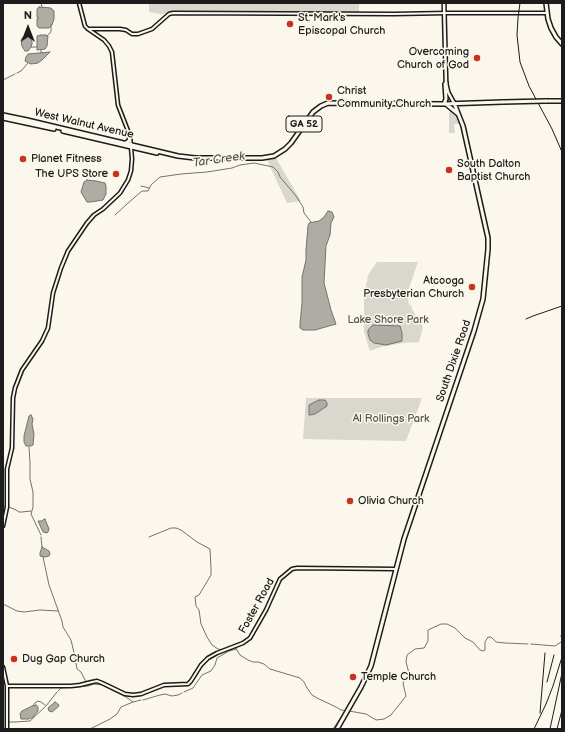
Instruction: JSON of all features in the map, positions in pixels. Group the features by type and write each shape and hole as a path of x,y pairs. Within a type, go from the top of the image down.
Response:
{"main road":[{"path":"444,3 446,83 448,92 454,103"},
{"path":"546,3 551,28 562,44"},
{"path":"446,83 444,84 445,104 459,116"},
{"name":"West Walnut Avenue","path":"3,117 22,119 157,153 195,158 262,158 277,154 286,148 311,115 324,104 445,104 562,101"},
{"name":"South Dixie Road","path":"337,729 366,678 373,660 406,532 474,331 483,299 488,238 464,132 454,103"},
{"name":"West Walnut Avenue","path":"3,117 158,151 161,153"},
{"path":"126,144 129,141 130,136"},
{"path":"131,151 135,148"}],"street":[{"path":"3,526 7,502 7,469 12,445 13,398 15,388 22,370 42,342 48,328 53,293 68,251 94,215 103,209 120,193 128,180 131,171 130,136 118,105 112,52 104,40 85,26 79,3"},
{"path":"88,29 120,29 126,30 132,34 138,34 152,29 169,14 174,13 547,13"},
{"name":"Foster Road","path":"7,686 76,686 97,681 125,694 133,695 141,694 164,686 188,684 201,665 208,658 243,643 250,638 266,610 280,579 292,569 396,569"},
{"path":"3,667 7,686 7,729"}],"green space":[{"path":"149,3 359,3 359,13 161,14 149,12"},
{"path":"449,107 457,115 460,124 454,124 455,133 449,133"},
{"path":"276,158 301,201 287,203 267,160"},
{"name":"Lake Shore Park","path":"377,262 418,262 407,294 409,305 411,305 423,327 419,342 381,347 370,351 364,332 364,296 368,275"},
{"name":"Al Rollings Park","path":"306,398 422,398 406,441 303,439"}],"shaded area":[{"path":"39,7 51,8 54,11 54,19 49,28 39,28 37,26 37,19 39,18 37,17 37,9"},
{"path":"28,35 32,41 32,44 28,51 25,51 21,40 23,37"},
{"path":"37,36 48,36 47,46 45,49 37,50"},
{"path":"50,52 38,63 31,64 25,61 28,54"},
{"path":"87,180 105,183 106,194 103,200 87,202 81,192 84,182"},
{"path":"328,211 332,212 334,217 331,223 330,235 326,246 324,283 336,324 315,330 303,330 300,328 302,277 306,260 308,226 309,223 319,221"},
{"path":"373,325 400,326 402,341 386,345 374,343 370,340 368,334 368,330"},
{"path":"319,400 325,400 327,406 315,414 309,415 309,405"},
{"path":"31,415 33,419 32,424 34,434 33,445 26,446 24,436 29,416"},
{"path":"45,519 49,529 47,533 43,532 38,521"},
{"path":"42,547 49,551 49,556 40,556"},
{"path":"55,702 59,705 58,707 52,712 49,711 48,708"},
{"path":"36,705 38,707 38,711 33,717 29,719 21,719 20,714 22,711"}],"waterway":[{"path":"41,3 42,7"},
{"path":"47,36 51,32 51,25"},
{"path":"31,47 37,47"},
{"path":"17,73 21,71 28,63"},
{"path":"3,80 15,74"},
{"name":"Tar Creek","path":"115,215 142,191 148,191 151,185 160,177 207,172 254,163 273,167 278,172 280,177 296,196 303,207 304,213 311,222"},
{"path":"141,186 149,188"},
{"path":"29,447 30,479 33,492 33,507 31,514 41,535"},
{"path":"9,507 19,512 31,511"},
{"path":"149,537 171,528 176,528 210,549 211,575 199,595 195,597 196,606 199,610 201,624 207,637 212,645 223,650"},
{"path":"41,537 42,547"},
{"path":"43,557 49,585 63,627 71,640 77,669 81,672 86,682"},
{"path":"3,604 17,611 24,612 40,610 58,611"},
{"path":"235,647 240,655 248,660 264,664 270,669 300,678 312,695 317,698 341,710 366,714 376,720 384,719 391,715 406,696 403,683 409,673 406,662 407,655 415,649 424,648 428,641 428,630 441,624 447,624 455,628 465,638 473,642 480,650 483,651 485,650 485,642 488,637 491,637 496,642 528,644"},
{"path":"531,644 555,646 561,642"},
{"path":"184,692 193,688 202,675 211,671 217,658 229,651 237,649"},
{"path":"58,691 61,688 88,686 94,684 103,685 108,688"},
{"path":"110,689 133,702"},
{"path":"9,722 30,721 46,706 57,692"},
{"path":"143,700 165,694 172,696 182,693"},
{"path":"90,729 110,719 117,714 121,707 141,700"},
{"path":"33,706 38,701 45,705"},
{"path":"333,729 344,713"}],"railway":[{"path":"520,3 517,35 520,62 529,86 552,129 562,152"},
{"path":"526,319 562,306"},
{"path":"540,713 545,653"},
{"path":"547,682 554,655"},
{"path":"534,729 546,704 562,657"},
{"path":"550,729 562,673"},
{"path":"557,729 562,710"}],"place":[{"name":"St. Mark's Episcopal Church","path":"290,24"},
{"name":"Overcoming Church of God","path":"477,58"},
{"name":"Christ Community Church","path":"329,97"},
{"name":"Planet Fitness","path":"23,159"},
{"name":"South Dalton Baptist Church","path":"449,170"},
{"name":"The UPS Store","path":"116,174"},
{"name":"Atcooga Presbyterian Church","path":"472,287"},
{"name":"Olivia Church","path":"350,501"},
{"name":"Dug Gap Church","path":"14,659"},
{"name":"Temple Church","path":"353,677"}]}
